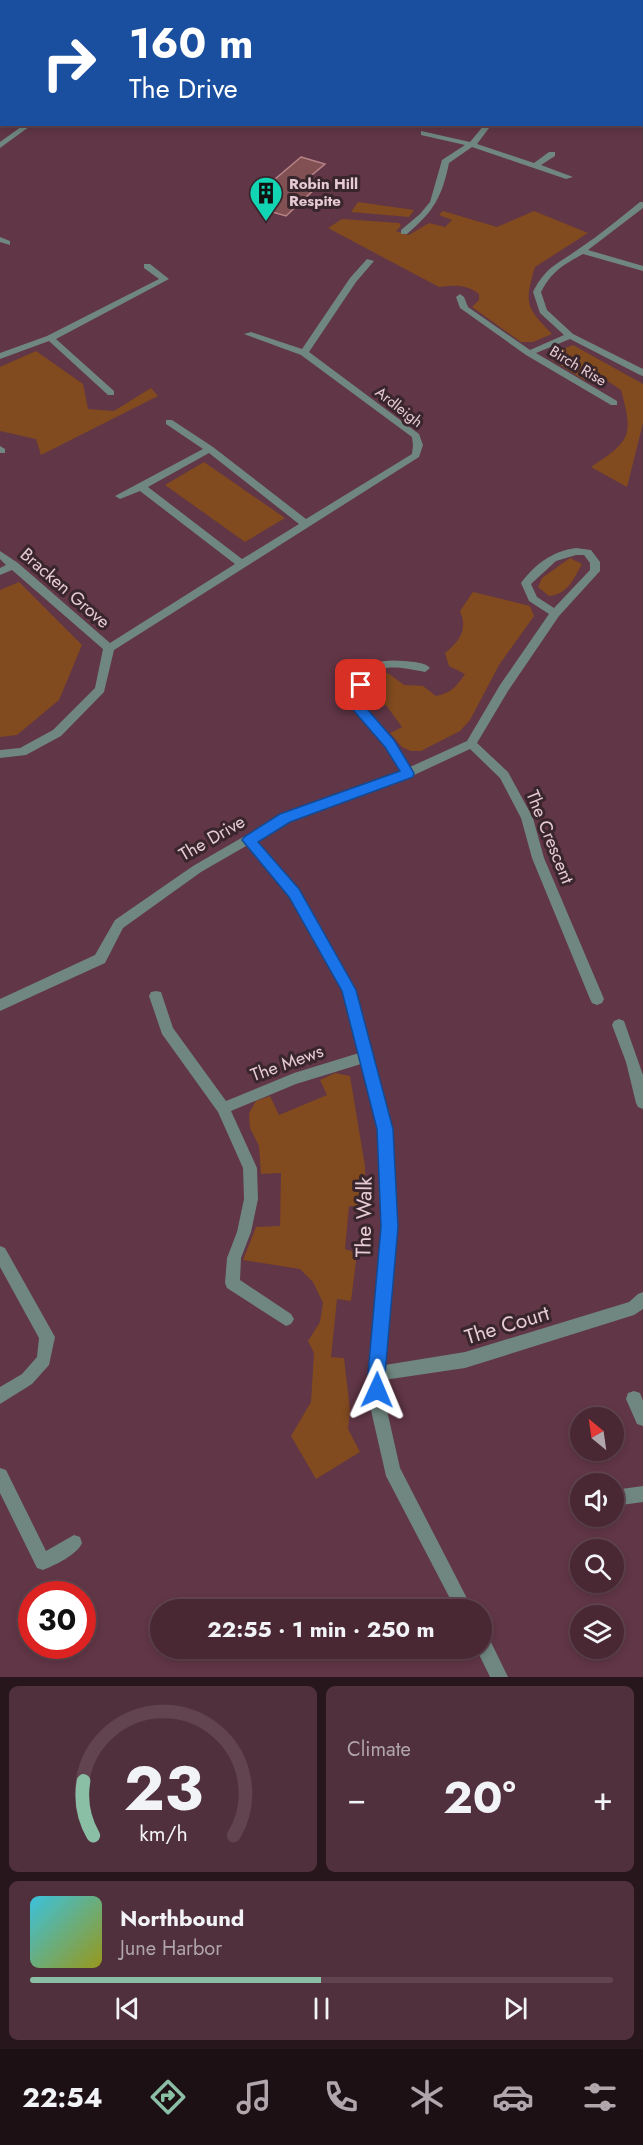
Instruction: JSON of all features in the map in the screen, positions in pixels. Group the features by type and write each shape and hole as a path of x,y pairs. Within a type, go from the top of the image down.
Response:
{"street":[{"path":"0,146 27,126"},
{"path":"404,232 428,213 440,194 445,162 477,140 488,126"},
{"path":"424,133 470,144 569,177"},
{"path":"536,166 552,154"},
{"path":"643,204 582,251 553,268 537,292 543,311 570,336 643,373"},
{"path":"582,251 643,269"},
{"path":"304,353 353,280 370,261"},
{"path":"0,356 50,338 165,279 147,266"},
{"name":"Birch Rise","path":"460,297 464,308 529,353 614,403"},
{"name":"Ardleigh","path":"214,582 416,455 418,446 416,436 304,353 249,334"},
{"name":"Birch Rise","path":"529,353 570,336"},
{"path":"50,338 111,393"},
{"path":"169,422 210,448 307,525"},
{"path":"120,496 141,487 210,448"},
{"path":"141,487 243,565"},
{"path":"471,744 504,688 555,613 595,571 595,562 586,552 576,551 555,555 526,583 533,599 555,613"},
{"name":"Bracken Grove","path":"0,554 109,648"},
{"path":"0,573 14,565"},
{"name":"Bracken Grove","path":"0,754 22,752 57,733 100,689 109,648 214,582"},
{"path":"408,773 389,743 360,711 361,685 372,669 393,663 424,668"},
{"name":"The Drive","path":"0,1005 100,959 119,924 188,874 285,818 408,773 471,744"},
{"name":"The Crescent","path":"471,744 504,775 527,818 538,858 597,999"},
{"name":"The Walk","path":"248,840 294,893 349,990 385,1129 390,1227 376,1374 378,1406 392,1470 459,1599"},
{"path":"156,996 167,1030 223,1108 250,1168 251,1199 244,1232 234,1258 232,1282 286,1319"},
{"path":"619,1025 639,1071 643,1103"},
{"name":"The Mews","path":"223,1108 294,1078 365,1057"},
{"path":"0,1253 47,1337 44,1360 27,1379 0,1396"},
{"name":"The Court","path":"376,1374 465,1360 634,1308 643,1299"},
{"path":"634,1399 643,1418"},
{"path":"0,1476 43,1562 74,1543"},
{"path":"624,1497 643,1494"},
{"path":"491,1659 500,1677"}],"shaded area":[{"path":"358,202 414,210 409,217 351,212"},
{"path":"443,211 497,227 534,211 588,233 535,267 529,289 530,304 532,311 552,334 533,342 521,342 472,307 479,300 479,294 470,288 439,287 328,228 342,219 399,223 401,226 396,231 409,235 429,223 445,227 452,220 439,215"},
{"path":"573,345 643,384 643,423 627,487 591,467 614,451 626,436 627,418 621,390 606,380 584,380 546,356"},
{"path":"36,351 83,384 88,409 114,411 151,388 158,396 41,455 36,439 0,431 0,367"},
{"path":"204,462 285,518 245,542 165,485"},
{"path":"570,558 582,564 576,575 565,589 556,595 549,596 538,587 542,578"},
{"path":"19,582 82,645 59,700 17,735 0,737 0,590"},
{"path":"473,592 530,606 534,616 499,665 470,720 460,731 421,751 411,751 402,747 390,733 402,727 386,705 374,709 370,705 370,683 380,674 388,673 404,685 423,686 436,696 453,688 465,674 449,666 445,653 455,644 461,634 463,623 460,611"},
{"path":"335,1073 350,1076 365,1166 366,1208 349,1206 345,1249 357,1253 351,1301 337,1299 331,1357 344,1358 350,1410 348,1429 360,1452 316,1479 291,1436 311,1402 314,1353 308,1341 320,1322 323,1303 313,1282 300,1269 243,1260 256,1227 280,1226 281,1173 261,1174 259,1146 250,1128 249,1113 256,1101 270,1096 279,1115 327,1095 320,1080"}],"building":[{"path":"301,157 325,164 306,180 320,184 286,216 258,208 279,189 267,186"}],"place":[{"name":"Robin Hill Respite","path":"266,222"}],"route":[{"path":"361,685 360,711 389,743 408,773 285,818 248,840 294,893 349,990 385,1129 390,1227 376,1374 377,1390"}]}
